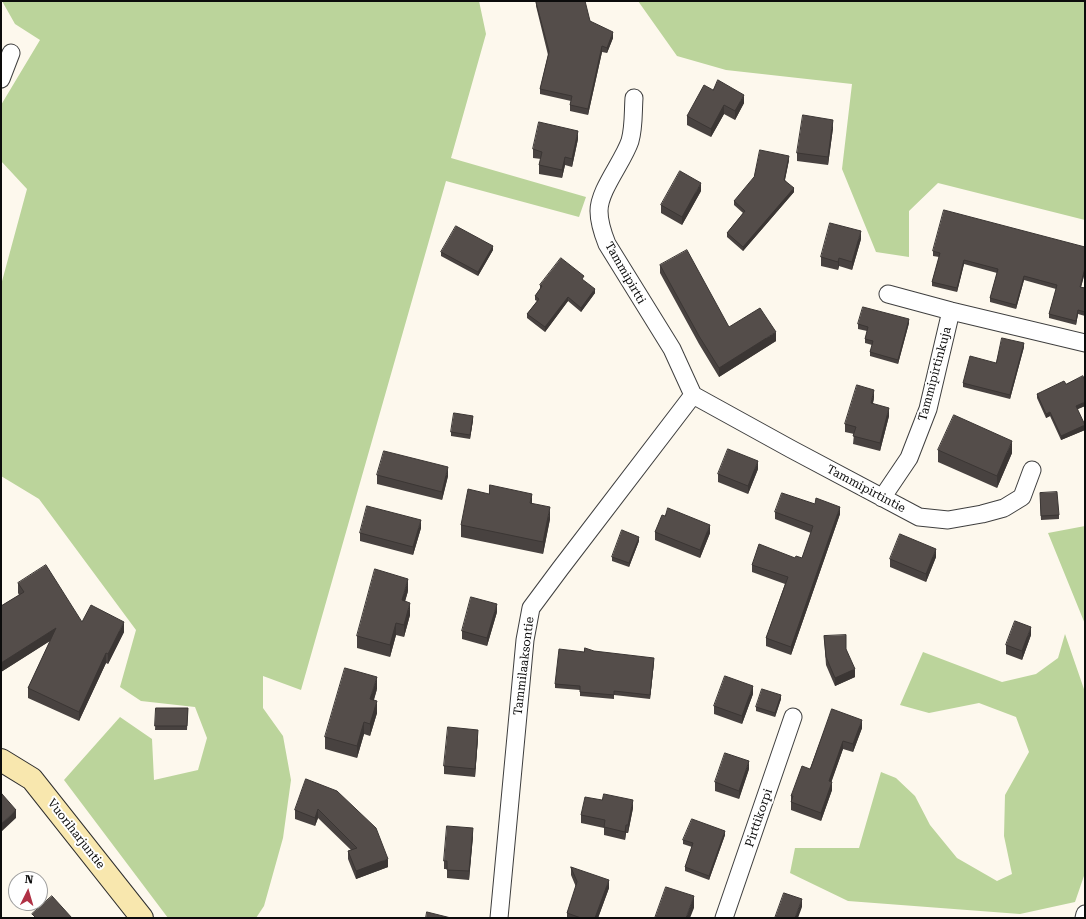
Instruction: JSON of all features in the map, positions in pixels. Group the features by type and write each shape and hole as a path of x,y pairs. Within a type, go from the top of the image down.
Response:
{"street":[{"path":"1,79 11,53"},
{"name":"Tammipirtti","path":"634,98 633,122 630,141 604,191 599,210 601,228 607,244 672,349 693,395"},
{"name":"Tammipirtinkuja","path":"888,294 951,311 1085,342"},
{"name":"Tammipirtinkuja","path":"882,498 909,458 928,409 951,311"},
{"name":"Tammipirtintie","path":"693,395 919,517 948,520 982,514 1004,508 1022,498 1032,470"},
{"name":"Tammilaaksontie","path":"499,918 525,640 531,608 693,395"},
{"name":"Pirttikorpi","path":"724,918 793,716"},
{"name":"Vuoriharjuntie","path":"1,760 32,779 142,918"},
{"path":"1084,918 1085,914"}],"green space":[{"path":"2,1 479,1 486,34 451,158 586,197 579,217 446,181 301,690 263,676 263,708 283,736 291,780 283,838 264,906 256,918 168,918 64,780 120,717 152,739 154,780 198,770 207,738 195,707 141,701 120,687 136,630 39,499 1,476 1,285 27,189 1,161 1,105 40,40 15,24"},
{"path":"638,1 1085,1 1085,220 938,183 909,211 909,257 876,252 842,169 852,84 726,70 677,56"},
{"path":"1085,526 1085,624 1048,533"},
{"path":"1065,634 1085,692 1085,873 1075,902 1020,914 848,901 790,873 795,848 859,848 881,772 896,778 915,796 930,825 957,858 997,881 1012,874 1004,836 1005,795 1029,752 1016,717 979,703 929,713 900,705 923,652 1002,682 1036,674 1058,658"}],"building":[{"path":"536,1 585,1 590,21 613,32 607,48 602,46 588,109 570,105 572,96 540,89 549,52"},
{"path":"718,80 744,95 735,111 724,105 711,129 687,116 704,85 713,90"},
{"path":"803,115 833,120 828,157 797,153"},
{"path":"539,122 578,131 572,159 565,157 562,170 539,165 542,152 533,149"},
{"path":"760,150 789,156 784,180 794,188 743,247 727,233 745,211 734,201 754,177"},
{"path":"680,171 701,183 682,217 661,205"},
{"path":"944,210 1085,247 1085,268 1080,287 1085,288 1085,312 1078,310 1076,321 1049,314 1057,285 1024,276 1016,305 990,298 998,269 964,260 957,288 932,282 940,253 933,251"},
{"path":"830,223 861,231 852,262 839,258 838,262 821,257"},
{"path":"456,226 493,246 478,272 441,252"},
{"path":"687,250 729,327 760,308 776,332 719,368 699,336 660,265"},
{"path":"561,258 584,276 582,279 595,289 581,308 568,297 545,327 527,314 539,299 535,296 542,286 540,285"},
{"path":"863,307 909,319 898,360 870,352 873,341 865,339 868,327 858,324"},
{"path":"1002,338 1024,343 1010,395 963,383 970,356 996,363"},
{"path":"1083,376 1085,381 1085,402 1076,406 1085,425 1061,436 1050,412 1046,414 1037,394 1064,381 1066,384"},
{"path":"857,385 874,390 871,403 889,408 880,443 853,436 856,427 845,424"},
{"path":"454,413 473,416 470,435 451,432"},
{"path":"954,415 1012,441 997,476 938,450"},
{"path":"728,449 758,461 748,486 718,474"},
{"path":"384,451 448,467 442,492 377,475"},
{"path":"490,485 532,494 530,503 550,507 543,542 461,525 468,489 489,494"},
{"path":"1057,492 1059,515 1041,516 1040,493"},
{"path":"782,493 815,504 816,498 840,507 791,647 766,638 788,577 752,565 759,544 795,558 796,556 802,558 813,526 775,512"},
{"path":"367,506 421,520 413,547 360,533"},
{"path":"668,508 710,525 700,550 655,532 662,515 665,516"},
{"path":"622,530 639,537 629,563 612,557"},
{"path":"900,534 936,549 926,574 890,559"},
{"path":"46,565 82,622 91,605 124,622 108,654 106,653 79,712 28,688 56,628 1,663 1,606 24,592 18,583"},
{"path":"375,569 408,579 402,600 410,603 404,625 396,623 390,645 357,636"},
{"path":"471,597 497,604 487,638 462,631"},
{"path":"1015,621 1031,627 1022,651 1006,645"},
{"path":"846,635 846,649 855,669 835,678 826,657 824,636"},
{"path":"585,648 594,651 654,658 650,695 614,691 614,695 580,692 580,686 555,684 559,649 584,652"},
{"path":"345,668 377,677 370,699 377,701 370,724 364,722 357,746 325,737"},
{"path":"725,676 753,686 742,716 714,706"},
{"path":"762,689 781,695 775,713 756,707"},
{"path":"156,708 188,708 187,726 155,726"},
{"path":"832,709 862,720 853,744 843,741 829,781 832,782 821,813 791,802 793,796 791,796 802,766 810,769"},
{"path":"448,727 478,730 475,769 444,766"},
{"path":"725,753 749,761 739,791 715,782"},
{"path":"306,779 337,791 376,828 388,859 356,871 348,851 357,848 318,809 315,818 295,810"},
{"path":"2,794 16,810 1,824 1,795"},
{"path":"604,794 633,800 628,825 626,825 625,832 604,827 605,820 581,815 585,797 602,800"},
{"path":"692,819 725,831 709,876 685,867 693,843 683,840"},
{"path":"447,826 473,828 469,871 447,870 447,861 444,861"},
{"path":"571,867 609,880 595,918 581,918 567,913 577,882"},
{"path":"666,887 694,896 686,918 655,918"},
{"path":"784,893 802,899 795,918 775,918"},
{"path":"52,896 72,918 36,918 32,914 35,911 48,911 48,900"},
{"path":"427,912 451,918 426,918"}]}
